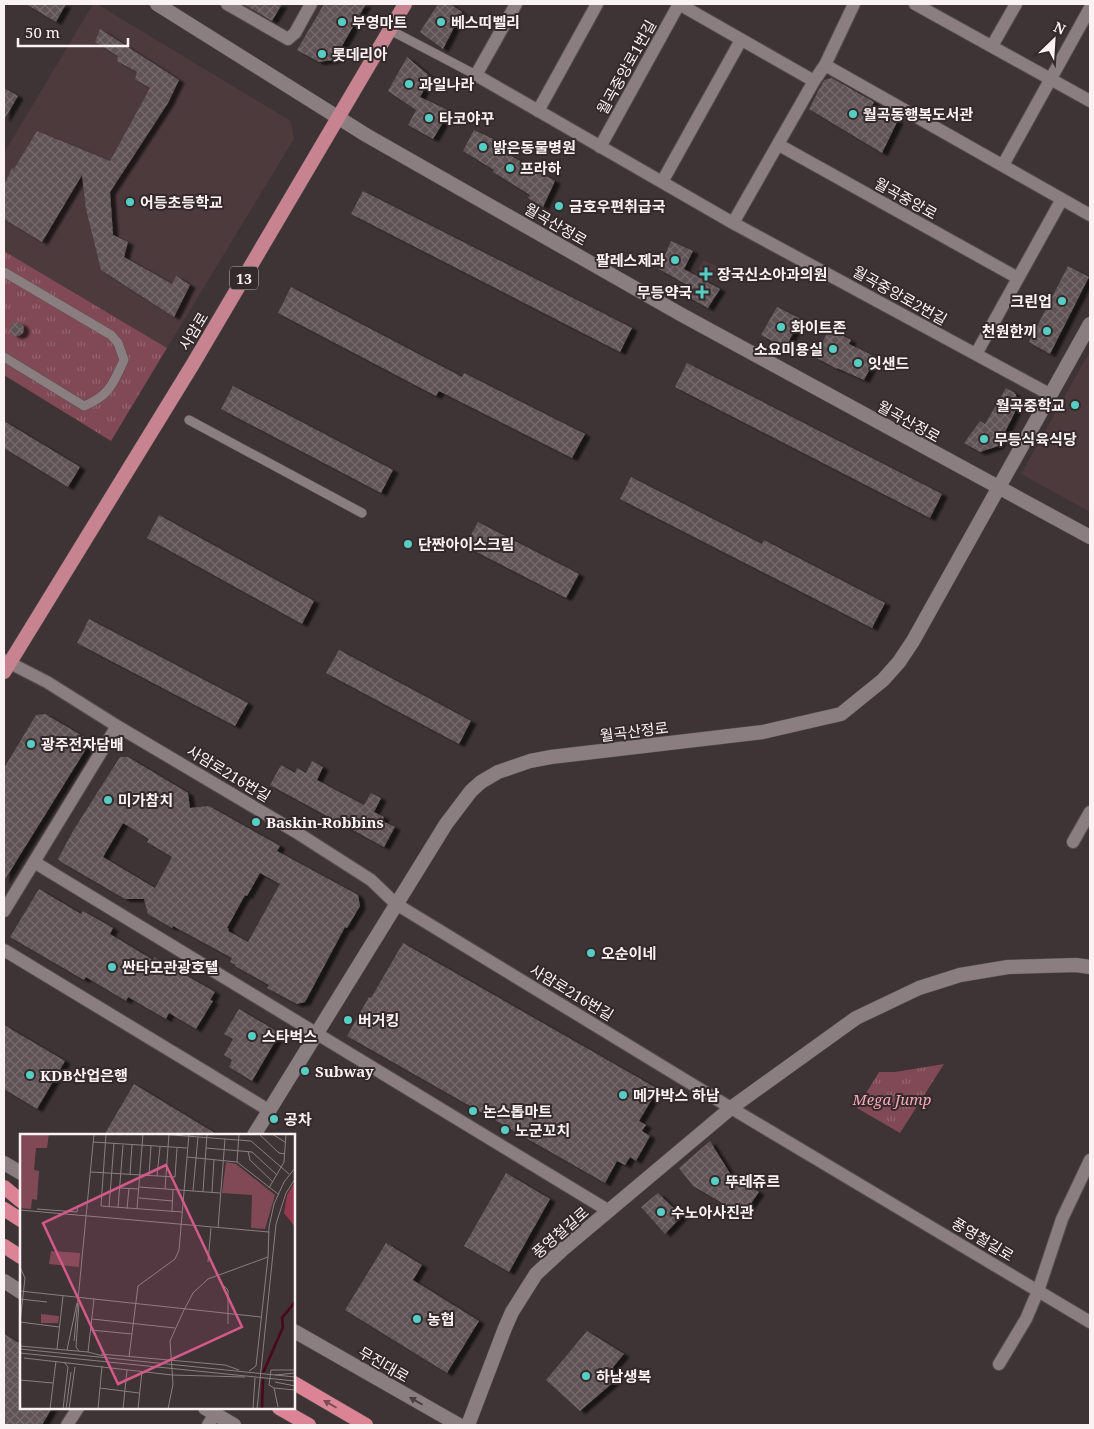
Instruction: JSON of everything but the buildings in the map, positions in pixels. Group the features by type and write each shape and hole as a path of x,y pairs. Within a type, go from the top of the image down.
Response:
{"highway":[{"path":"4,1187 20,1200"},
{"path":"4,1209 20,1219"},
{"path":"4,1246 20,1256"},
{"path":"295,1384 366,1425"},
{"path":"281,1409 308,1425"}],"main road":[{"name":"사암로","path":"6,665 193,364 405,4"}],"street":[{"name":"월곡산정로","path":"157,4 375,140 682,315 1090,537"},
{"path":"227,4 288,39 295,33 311,4"},
{"path":"476,76 516,4"},
{"path":"538,111 597,4"},
{"path":"679,4 814,81"},
{"name":"월곡중앙로1번길","path":"600,147 679,4"},
{"path":"390,30 476,76 734,223 814,81 825,65 854,4"},
{"path":"915,4 936,9 992,46 1090,101"},
{"path":"992,46 1016,4"},
{"path":"1003,165 1090,8"},
{"path":"662,182 741,40"},
{"path":"825,65 1090,215"},
{"name":"월곡중앙로","path":"779,145 1018,278"},
{"path":"976,354 1062,199"},
{"name":"월곡중앙로2번길","path":"734,223 1051,395"},
{"path":"4,272 111,335 118,342 124,360 111,389 98,400 84,406 4,357"},
{"path":"1000,487 1090,324"},
{"path":"189,420 362,513"},
{"name":"월곡산정로","path":"396,904 461,803 476,787 498,772 530,761 551,757 763,732 841,714 883,680 899,662 913,641 1000,487"},
{"name":"사암로216번길","path":"6,665 47,682 117,726 226,790 371,880 396,904 731,1108"},
{"path":"4,911 117,726"},
{"path":"1073,842 1090,812"},
{"path":"34,862 609,1212"},
{"path":"255,1134 318,1034 396,904"},
{"path":"4,950 270,1111"},
{"name":"풍영철길로","path":"468,1425 505,1328 524,1291 536,1274 731,1108 856,1018 919,988 960,975 1008,967 1076,965 1090,967"},
{"name":"풍영철길로","path":"731,1108 1090,1322"},
{"path":"999,1364 1026,1319 1062,1219 1090,1160"},
{"path":"4,1163 20,1172"},
{"path":"4,1281 20,1291"},
{"name":"무진대로","path":"295,1333 459,1425"},
{"path":"67,1425 77,1409"},
{"path":"209,1415 234,1425"}],"shaded area":[{"name":"어등초등학교","path":"93,4 97,4 291,121 294,139 167,348 4,251 4,153"},
{"path":"703,260 719,267 709,283 695,275"},
{"name":"월곡중학교","path":"1090,351 1090,512 1021,474"}],"green space":[{"path":"4,251 167,348 111,441 4,375"},
{"name":"Mega Jump","path":"944,1064 900,1133 857,1108 879,1072 895,1072"}],"place":[{"name":"부영마트","path":"342,22"},
{"name":"베스띠벨리","path":"441,22"},
{"name":"롯데리아","path":"322,54"},
{"name":"과일나라","path":"409,84"},
{"name":"월곡동행복도서관","path":"853,114"},
{"name":"타코야꾸","path":"429,118"},
{"name":"밝은동물병원","path":"483,147"},
{"name":"프라하","path":"510,168"},
{"name":"어등초등학교","path":"130,202"},
{"name":"금호우편취급국","path":"559,206"},
{"name":"팔레스제과","path":"675,260"},
{"name":"장국신소아과의원","path":"706,274"},
{"name":"무등약국","path":"702,292"},
{"name":"크린업","path":"1062,301"},
{"name":"화이트존","path":"781,327"},
{"name":"천원한끼","path":"1047,331"},
{"name":"소요미용실","path":"833,349"},
{"name":"잇샌드","path":"858,363"},
{"name":"월곡중학교","path":"1075,405"},
{"name":"무등식육식당","path":"984,439"},
{"name":"단짠아이스크림","path":"408,544"},
{"name":"광주전자담배","path":"31,744"},
{"name":"미가참치","path":"108,800"},
{"name":"Baskin-Robbins","path":"256,822"},
{"name":"오순이네","path":"591,953"},
{"name":"싼타모관광호텔","path":"112,967"},
{"name":"버거킹","path":"348,1020"},
{"name":"스타벅스","path":"252,1036"},
{"name":"Subway","path":"305,1071"},
{"name":"KDB산업은행","path":"30,1075"},
{"name":"메가박스 하남","path":"623,1095"},
{"name":"논스톱마트","path":"473,1111"},
{"name":"공차","path":"274,1119"},
{"name":"노군꼬치","path":"505,1130"},
{"name":"뚜레쥬르","path":"715,1181"},
{"name":"수노아사진관","path":"661,1212"},
{"name":"농협","path":"417,1319"},
{"name":"하남생복","path":"586,1376"}]}
